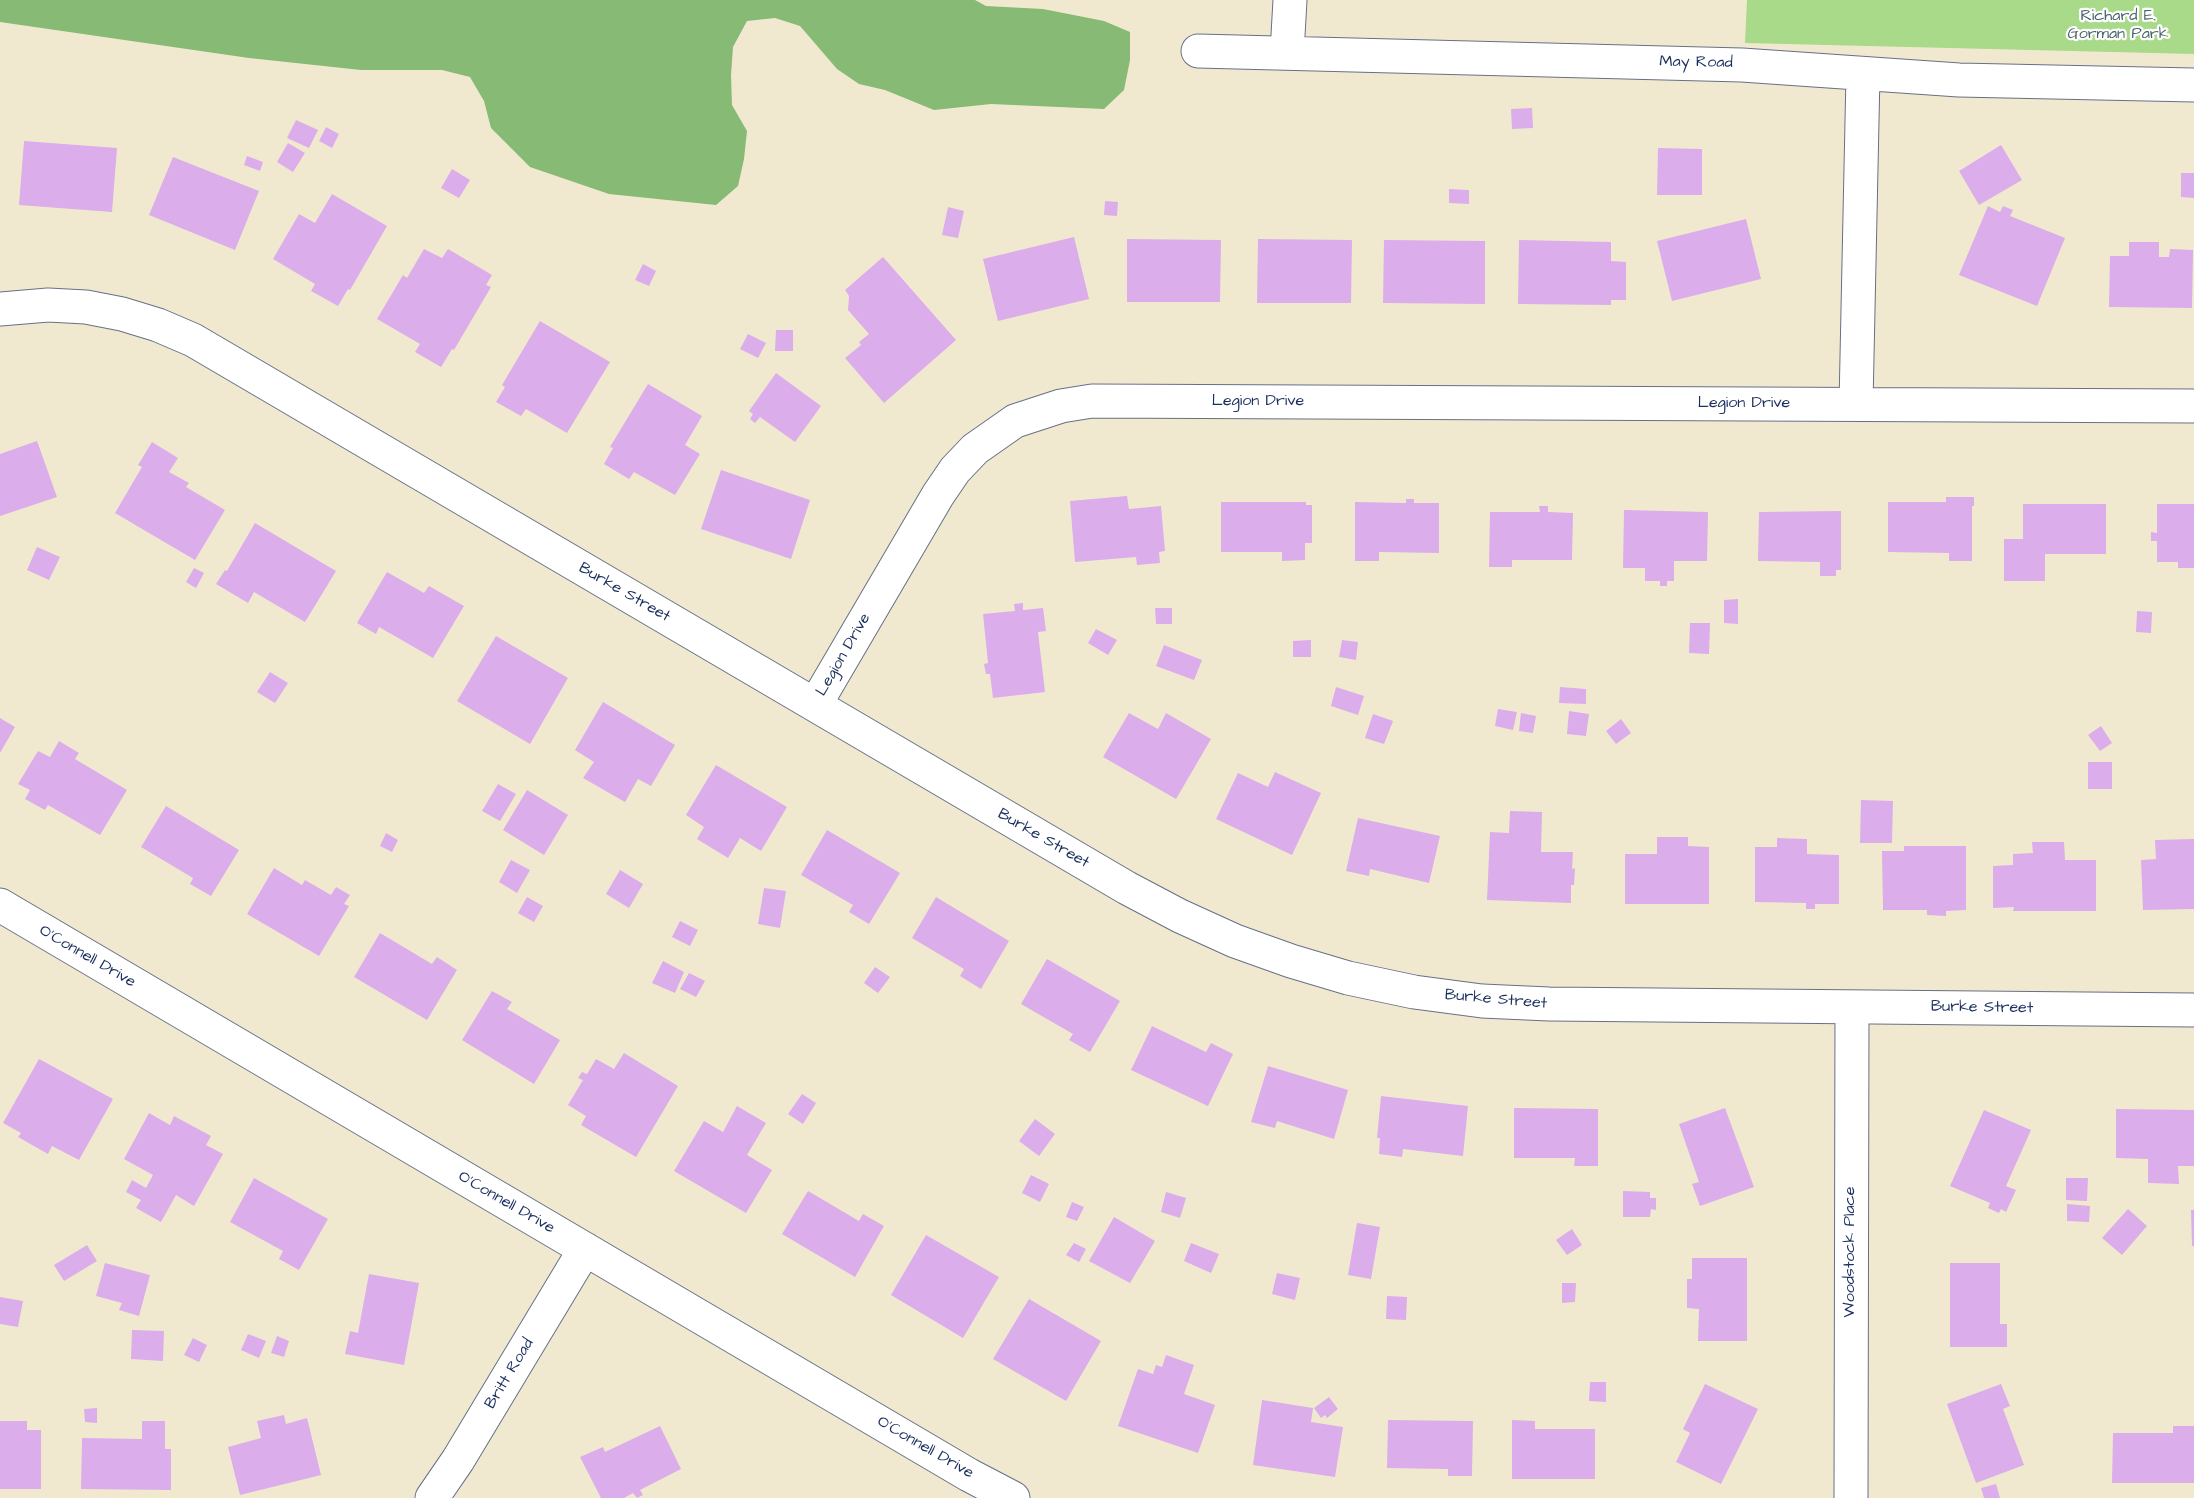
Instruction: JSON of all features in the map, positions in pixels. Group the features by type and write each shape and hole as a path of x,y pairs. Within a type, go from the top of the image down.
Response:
{"street":[{"path":"1287,53 1290,0"},
{"name":"May Road","path":"1198,51 1742,64 1959,80 2194,85"},
{"path":"1856,404 1863,74"},
{"name":"Burke Street","path":"0,309 48,305 86,308 122,314 158,325 193,340 1127,888 1180,916 1257,949 1337,975 1414,992 1493,1001 1549,1004 2194,1010"},
{"name":"Legion Drive","path":"815,705 938,495 955,470 975,449 1015,421 1061,406 1092,401 2194,406"},
{"name":"O'Connell Drive","path":"0,906 959,1469 1014,1498"},
{"name":"Woodstock Place","path":"1851,1498 1852,1007"},
{"name":"Britt Road","path":"432,1498 458,1460 585,1249"}],"green space":[{"path":"0,0 975,0 986,6 1043,9 1104,21 1130,32 1130,60 1124,90 1104,109 991,104 934,110 885,90 859,84 837,69 800,26 775,18 747,21 733,47 731,75 732,105 747,131 744,159 738,186 716,205 609,194 530,167 491,128 484,101 470,77 442,70 361,70 249,58 0,22"},
{"name":"Richard E. Gorman Park","path":"1747,0 2194,0 2194,54 1745,43"}],"building":[{"path":"1532,108 1533,128 1512,129 1511,109"},
{"path":"296,120 318,130 309,148 287,138"},
{"path":"326,127 339,134 332,148 319,141"},
{"path":"24,141 117,148 112,212 19,205"},
{"path":"288,143 305,153 293,172 277,162"},
{"path":"2001,145 2022,180 1979,205 1959,171"},
{"path":"1658,148 1702,149 1702,195 1657,195"},
{"path":"247,156 263,162 260,171 244,165"},
{"path":"173,157 259,191 235,250 149,215"},
{"path":"452,169 470,180 459,198 441,188"},
{"path":"2181,173 2194,173 2194,198 2181,197"},
{"path":"1449,189 1469,190 1469,204 1449,203"},
{"path":"332,194 387,226 350,290 348,289 338,306 311,291 315,284 273,259 299,214 315,223"},
{"path":"1105,201 1118,202 1117,216 1104,215"},
{"path":"1988,206 2000,212 2003,206 2013,210 2010,216 2065,238 2037,306 1959,275"},
{"path":"948,207 964,211 958,238 942,235"},
{"path":"1746,219 1761,279 1672,301 1657,241"},
{"path":"1074,237 1089,299 998,321 983,259"},
{"path":"1127,239 1221,240 1220,302 1127,302"},
{"path":"1258,239 1352,240 1351,303 1257,303"},
{"path":"1384,240 1485,241 1485,304 1383,303"},
{"path":"1519,240 1611,242 1611,261 1626,262 1626,300 1611,300 1611,305 1518,304"},
{"path":"2129,242 2159,242 2159,257 2169,257 2170,249 2193,250 2192,308 2109,307 2110,256 2129,256"},
{"path":"424,249 442,258 448,249 492,275 486,285 491,287 454,350 452,349 441,367 415,352 420,344 377,319 403,275 407,278"},
{"path":"883,257 956,340 884,403 845,358 861,345 859,342 869,334 848,310 849,296 845,290"},
{"path":"643,264 656,271 649,286 635,280"},
{"path":"540,321 610,362 567,433 526,409 521,416 496,402 505,387 502,385"},
{"path":"776,330 793,330 793,351 775,351"},
{"path":"748,334 766,343 758,358 740,349"},
{"path":"776,373 821,406 795,442 760,417 755,423 750,419 753,414 749,411"},
{"path":"648,384 702,416 685,445 700,454 675,495 634,472 629,479 604,464 613,448 610,447"},
{"path":"37,441 57,497 0,516 0,454"},
{"path":"152,442 178,458 169,472 189,483 186,487 225,510 195,560 115,513 142,467 138,465"},
{"path":"721,470 810,500 791,559 701,529"},
{"path":"1127,496 1129,509 1161,506 1165,551 1159,552 1160,563 1137,565 1136,557 1075,562 1070,501"},
{"path":"1946,497 1974,497 1972,561 1949,561 1949,553 1888,552 1888,502 1946,502"},
{"path":"1406,499 1414,499 1414,503 1439,503 1439,553 1379,552 1379,561 1355,561 1355,502 1406,503"},
{"path":"1221,502 1306,502 1306,505 1312,505 1312,543 1305,543 1305,560 1282,561 1282,552 1221,552"},
{"path":"2023,504 2106,504 2106,554 2045,554 2045,581 2004,581 2004,539 2023,539"},
{"path":"2157,504 2194,504 2194,568 2178,568 2178,562 2157,562 2157,541 2151,541 2151,532 2157,533"},
{"path":"1539,506 1548,506 1548,512 1573,513 1572,560 1512,560 1512,567 1489,567 1490,512 1540,512"},
{"path":"1624,510 1708,512 1707,561 1674,561 1674,581 1667,581 1667,586 1660,586 1660,581 1645,581 1645,568 1623,568"},
{"path":"1841,511 1841,570 1836,570 1836,576 1820,576 1820,562 1758,561 1759,512"},
{"path":"255,523 336,571 305,622 254,592 248,603 216,584 225,570 227,571"},
{"path":"37,547 60,557 49,580 27,570"},
{"path":"194,568 204,573 196,588 186,582"},
{"path":"387,572 424,593 429,586 464,606 433,658 379,627 376,634 357,623"},
{"path":"1738,599 1738,624 1724,623 1724,600"},
{"path":"1023,603 1023,610 1043,608 1046,631 1038,632 1045,692 993,698 990,674 986,674 984,664 988,663 983,614 1015,611 1014,604"},
{"path":"1155,608 1172,608 1172,624 1156,624"},
{"path":"2137,611 2152,612 2151,633 2136,632"},
{"path":"1690,623 1710,623 1709,654 1689,653"},
{"path":"1096,629 1117,640 1108,655 1088,643"},
{"path":"496,636 568,678 530,744 457,701"},
{"path":"1311,640 1311,657 1293,657 1293,641"},
{"path":"1342,640 1358,642 1356,660 1339,657"},
{"path":"1164,645 1202,660 1194,680 1156,666"},
{"path":"270,672 288,683 275,703 257,692"},
{"path":"1336,687 1364,696 1358,715 1331,706"},
{"path":"1560,687 1586,689 1586,704 1559,703"},
{"path":"603,702 675,745 651,786 638,779 625,802 583,778 594,762 575,750"},
{"path":"1498,709 1517,712 1513,730 1495,726"},
{"path":"1569,711 1589,714 1586,736 1567,734"},
{"path":"1129,713 1158,729 1166,713 1211,739 1176,799 1103,757"},
{"path":"1521,713 1536,716 1533,733 1519,731"},
{"path":"1373,714 1393,721 1384,744 1365,738"},
{"path":"0,718 15,727 0,753"},
{"path":"1621,719 1631,733 1616,744 1606,731"},
{"path":"2101,726 2112,743 2100,751 2088,735"},
{"path":"59,741 79,753 75,759 127,790 100,835 48,805 45,810 25,799 30,790 18,784 38,751 50,757"},
{"path":"2088,762 2112,762 2112,789 2088,789"},
{"path":"716,765 787,807 761,851 740,838 728,858 697,839 704,827 686,815"},
{"path":"1275,772 1321,793 1292,855 1216,819 1238,773 1268,787"},
{"path":"498,784 516,794 500,821 482,811"},
{"path":"527,790 568,815 544,855 503,830"},
{"path":"1861,800 1893,801 1892,843 1860,843"},
{"path":"166,806 239,850 211,896 190,884 193,878 141,847"},
{"path":"1510,811 1542,812 1541,852 1573,852 1572,869 1575,868 1574,885 1571,885 1571,903 1487,900 1490,832 1509,833"},
{"path":"1358,818 1440,836 1429,883 1370,869 1369,876 1346,871"},
{"path":"827,830 900,873 869,924 849,912 853,905 801,875"},
{"path":"386,833 398,840 392,852 380,846"},
{"path":"1657,837 1688,837 1688,846 1709,847 1709,904 1625,904 1625,854 1657,854"},
{"path":"1777,838 1807,839 1807,854 1839,855 1839,904 1815,904 1815,909 1806,909 1806,903 1755,902 1755,847 1777,847"},
{"path":"2194,839 2194,909 2143,910 2141,860 2156,859 2155,840"},
{"path":"2032,842 2064,842 2065,860 2096,860 2096,911 2013,911 2014,907 1993,908 1993,866 2013,865 2013,854 2033,853"},
{"path":"1904,846 1966,846 1966,910 1946,911 1946,916 1927,915 1927,910 1883,910 1882,851 1904,851"},
{"path":"511,860 530,870 517,893 499,882"},
{"path":"274,868 302,885 305,880 331,895 336,887 350,895 344,904 349,906 319,956 247,914"},
{"path":"620,870 643,884 629,908 606,894"},
{"path":"764,888 786,891 780,928 758,924"},
{"path":"527,897 543,906 534,922 518,913"},
{"path":"936,897 1009,941 981,989 960,976 964,969 912,938"},
{"path":"680,921 698,930 690,946 672,937"},
{"path":"380,933 432,964 437,957 457,970 427,1020 354,977"},
{"path":"1047,959 1120,1001 1090,1052 1069,1040 1073,1034 1021,1004"},
{"path":"663,961 684,972 675,993 652,983"},
{"path":"875,967 890,977 878,993 864,983"},
{"path":"689,973 705,981 696,997 680,989"},
{"path":"492,991 512,1002 507,1009 560,1040 534,1084 462,1040"},
{"path":"1152,1026 1206,1052 1211,1043 1233,1054 1208,1106 1131,1070"},
{"path":"624,1053 678,1086 636,1157 581,1125 586,1116 568,1105 583,1080 578,1078 582,1072 587,1074 596,1059 614,1069"},
{"path":"39,1059 113,1099 79,1160 52,1146 48,1154 18,1137 21,1133 3,1123"},
{"path":"1268,1066 1348,1090 1334,1139 1277,1121 1275,1128 1251,1122"},
{"path":"802,1094 816,1103 803,1124 788,1114"},
{"path":"1381,1096 1468,1106 1463,1156 1403,1149 1402,1157 1379,1154 1380,1138 1377,1138"},
{"path":"737,1106 766,1123 747,1155 772,1170 746,1213 674,1171 704,1121 723,1132"},
{"path":"1514,1108 1598,1109 1598,1166 1574,1166 1575,1158 1514,1158"},
{"path":"1725,1108 1754,1187 1700,1206 1692,1184 1699,1182 1679,1124"},
{"path":"2116,1109 2194,1110 2194,1166 2178,1166 2179,1184 2148,1183 2148,1159 2116,1158"},
{"path":"1984,1110 2031,1130 2006,1186 2016,1190 2006,1212 2001,1209 1999,1213 1988,1208 1990,1203 1950,1186"},
{"path":"149,1113 170,1125 174,1116 211,1136 206,1145 223,1154 194,1206 176,1195 161,1222 136,1208 141,1200 126,1192 132,1180 146,1188 153,1175 124,1159"},
{"path":"1035,1119 1055,1134 1039,1156 1019,1141"},
{"path":"1031,1175 1049,1184 1040,1202 1022,1193"},
{"path":"254,1178 328,1219 299,1270 279,1259 283,1251 230,1222"},
{"path":"2066,1178 2088,1178 2087,1201 2066,1200"},
{"path":"808,1191 859,1221 863,1214 884,1226 855,1277 782,1234"},
{"path":"1623,1191 1650,1192 1650,1198 1656,1198 1656,1210 1651,1209 1650,1217 1623,1217"},
{"path":"1166,1192 1186,1198 1180,1218 1161,1212"},
{"path":"1072,1202 1084,1207 1077,1221 1066,1217"},
{"path":"2067,1204 2090,1206 2089,1222 2067,1221"},
{"path":"2128,1209 2147,1226 2122,1255 2102,1238"},
{"path":"2191,1210 2194,1210 2194,1246 2192,1246"},
{"path":"1114,1217 1155,1241 1130,1283 1089,1261"},
{"path":"1357,1223 1380,1227 1371,1279 1348,1275"},
{"path":"1572,1229 1582,1245 1567,1255 1556,1240"},
{"path":"926,1235 999,1277 963,1338 891,1295"},
{"path":"1074,1243 1086,1249 1079,1262 1066,1255"},
{"path":"1191,1243 1219,1254 1211,1273 1184,1261"},
{"path":"87,1245 97,1261 64,1281 54,1265"},
{"path":"1692,1258 1747,1258 1747,1341 1698,1341 1699,1309 1687,1308 1687,1279 1692,1279"},
{"path":"105,1263 150,1275 139,1316 119,1310 122,1303 96,1296"},
{"path":"1950,1263 2000,1263 2000,1324 2007,1324 2007,1347 1950,1347"},
{"path":"1277,1273 1300,1278 1295,1300 1272,1294"},
{"path":"369,1274 419,1283 404,1365 345,1354 350,1331 358,1333"},
{"path":"1562,1283 1576,1283 1575,1302 1562,1303"},
{"path":"1387,1296 1407,1297 1406,1320 1386,1319"},
{"path":"0,1297 23,1301 18,1327 0,1324"},
{"path":"1029,1299 1101,1341 1066,1401 993,1359"},
{"path":"132,1330 164,1331 163,1361 131,1359"},
{"path":"248,1334 266,1341 259,1358 241,1350"},
{"path":"277,1336 289,1341 284,1357 271,1353"},
{"path":"193,1338 207,1345 199,1362 184,1355"},
{"path":"1166,1355 1194,1365 1184,1394 1215,1405 1198,1453 1118,1426 1138,1369 1153,1374 1156,1365 1162,1367"},
{"path":"1590,1382 1606,1382 1606,1402 1589,1401"},
{"path":"1705,1384 1758,1409 1721,1484 1676,1462 1690,1433 1683,1429"},
{"path":"2001,1384 2010,1406 2003,1409 2024,1465 1976,1483 1947,1404"},
{"path":"1329,1397 1338,1409 1327,1418 1325,1415 1321,1418 1314,1408"},
{"path":"1262,1400 1313,1408 1311,1422 1343,1427 1335,1477 1253,1465"},
{"path":"97,1408 97,1423 85,1422 84,1409"},
{"path":"284,1415 286,1424 307,1418 321,1475 240,1495 228,1447 261,1438 257,1421"},
{"path":"1388,1420 1473,1421 1472,1476 1448,1476 1448,1469 1387,1468"},
{"path":"1512,1420 1535,1421 1535,1429 1595,1429 1595,1479 1512,1479"},
{"path":"0,1421 27,1421 27,1430 41,1430 41,1489 0,1489"},
{"path":"142,1421 165,1421 165,1449 171,1449 171,1490 81,1489 82,1438 142,1439"},
{"path":"660,1426 681,1469 640,1490 643,1495 637,1498 633,1493 624,1498 601,1498 580,1457 603,1447 605,1452"},
{"path":"2173,1426 2194,1426 2194,1483 2112,1483 2113,1433 2173,1433"},
{"path":"1996,1484 2000,1498 1984,1498 1981,1488"}]}
